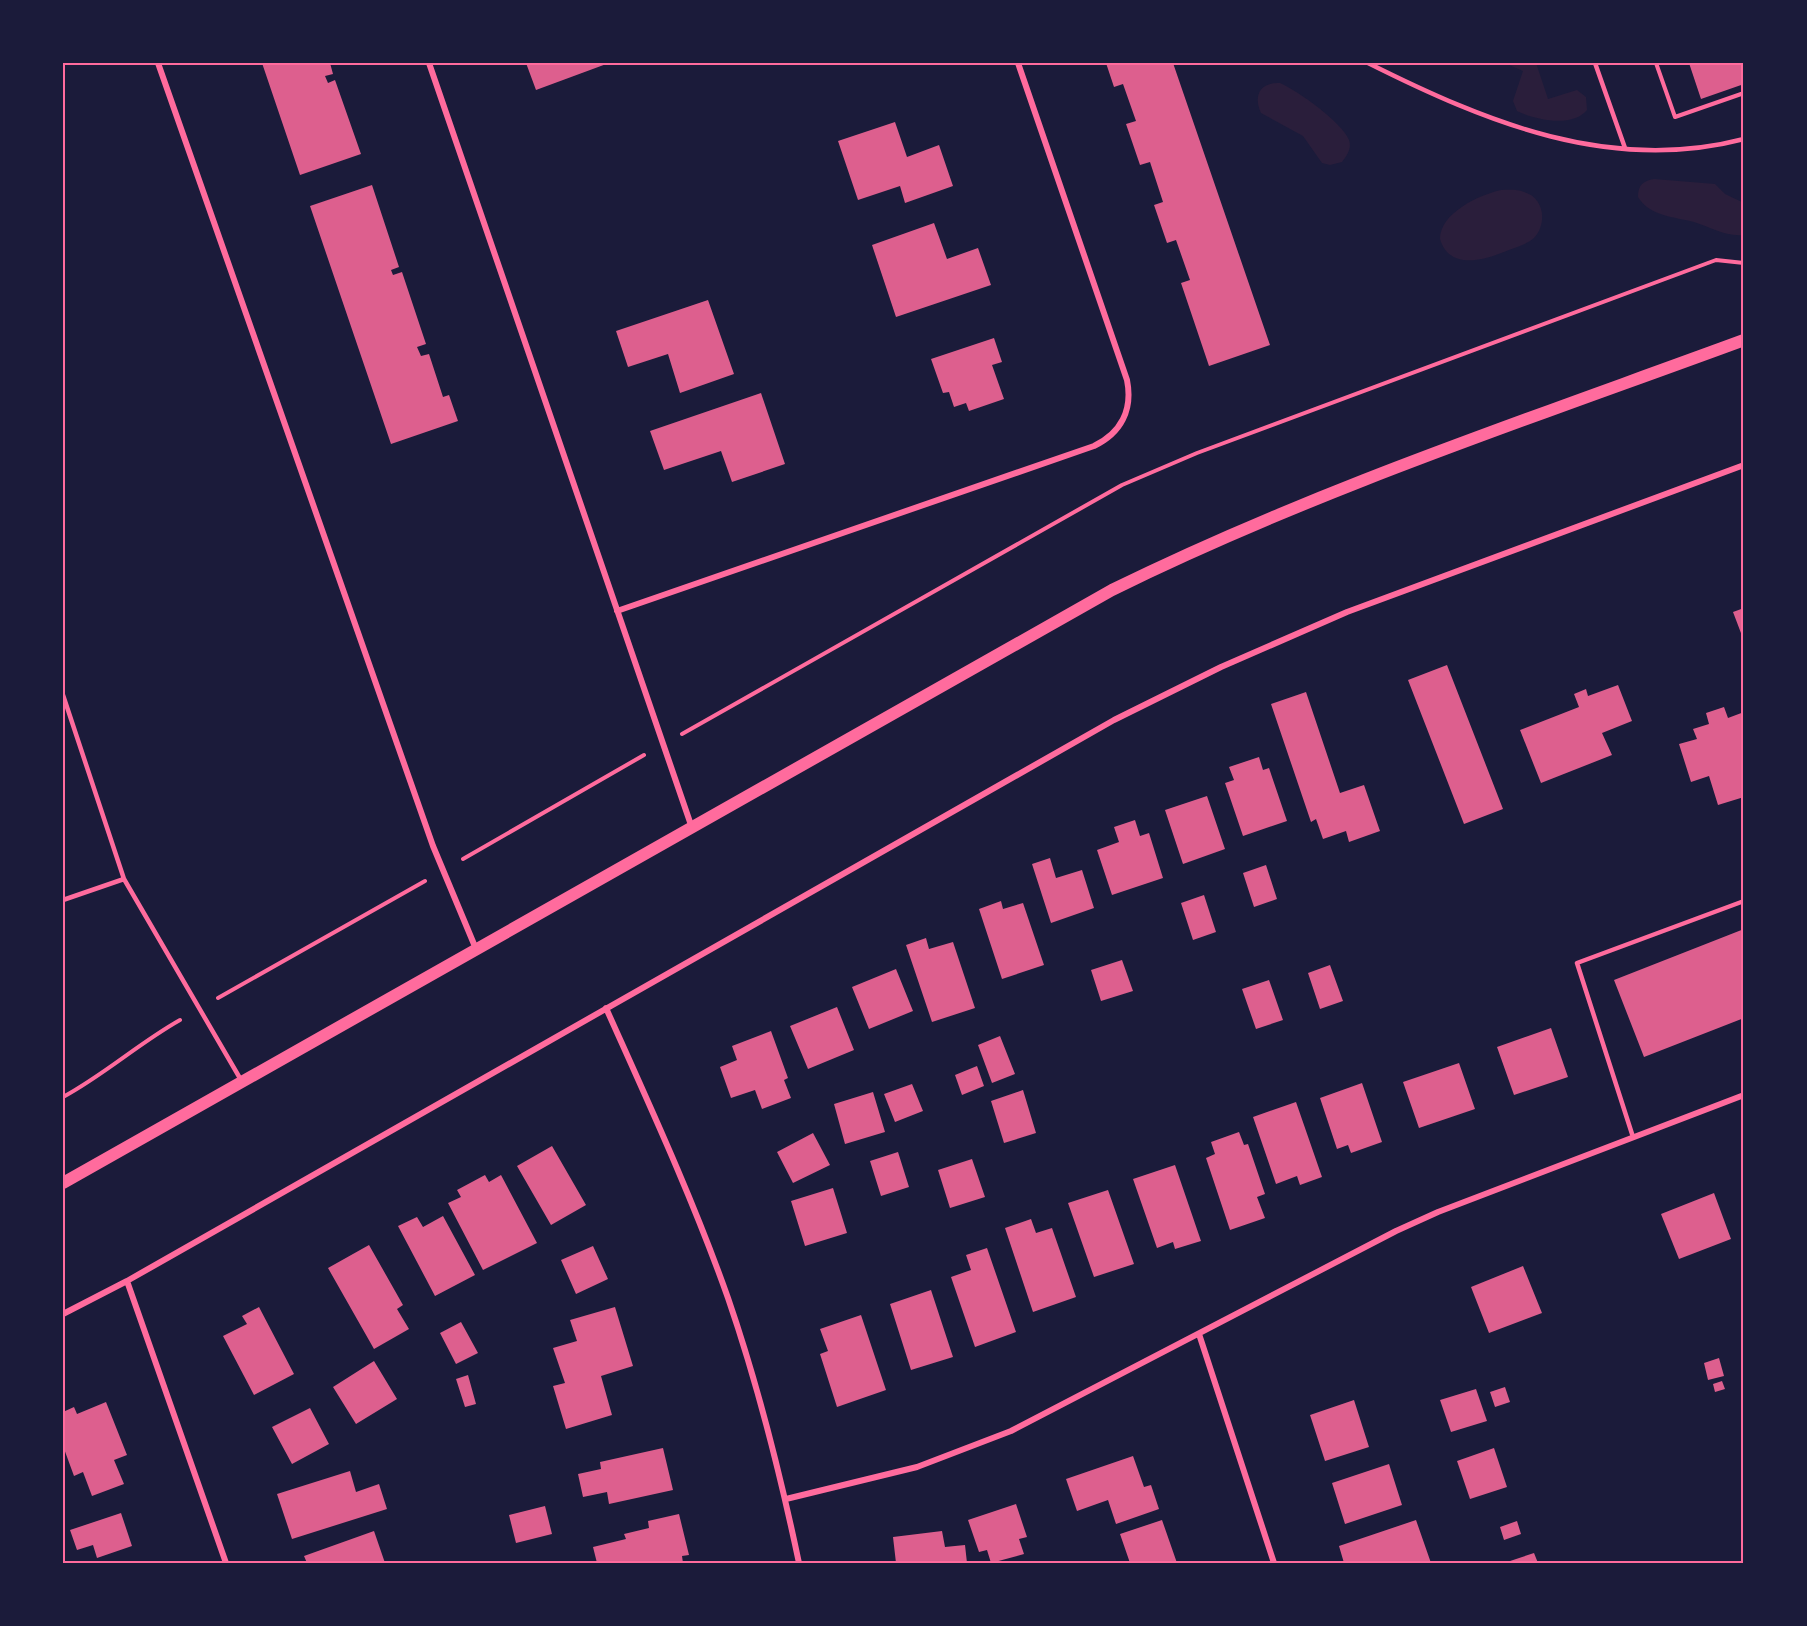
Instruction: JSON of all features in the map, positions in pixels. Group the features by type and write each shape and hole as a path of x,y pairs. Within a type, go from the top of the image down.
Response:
{"main road":[{"path":"63,1183 1056,620 1175,559 1306,503 1744,340"}],"street":[{"path":"158,63 443,871 476,950"},
{"path":"429,63 692,825"},
{"path":"617,611 1094,446 1113,434 1125,417 1129,398 1127,380 1018,63"},
{"path":"63,1314 127,1281 1114,720 1221,667 1347,612 1744,465"},
{"path":"606,1008 669,1148 728,1299 754,1378 786,1499 799,1563"},
{"path":"786,1499 878,1478 964,1450 1042,1415 1407,1226 1744,1095"},
{"path":"127,1281 226,1563"},
{"path":"1198,1334 1274,1563"}],"lane":[{"path":"1368,63 1503,124 1572,142 1625,148 1680,148 1744,139"},
{"path":"1595,63 1625,148"},
{"path":"63,695 124,879 242,1083"},
{"path":"63,900 124,879"},
{"path":"1633,1137 1577,963 1744,901"}],"path":[{"path":"1656,63 1675,117 1744,93"},
{"path":"63,1096 86,1084 153,1035 1122,485 1197,453 1716,260 1744,262"}],"shaded area":[{"path":"1505,63 1536,63 1548,99 1577,90 1586,97 1587,110 1580,116 1563,121 1534,117 1517,111 1513,101 1523,71"},
{"path":"1280,83 1319,108 1345,133 1350,146 1342,162 1330,165 1322,163 1303,136 1261,113 1258,101 1260,91 1267,85"},
{"path":"1654,179 1715,184 1725,194 1744,203 1744,235 1724,233 1694,222 1663,215 1649,208 1638,197 1638,193 1642,184"},
{"path":"1501,190 1521,191 1536,200 1542,212 1542,219 1534,238 1490,257 1470,260 1452,256 1440,239 1446,221 1472,201"}],"building":[{"path":"262,63 330,63 333,74 325,76 328,83 335,80 361,154 300,175"},
{"path":"526,63 609,63 536,90"},
{"path":"1106,63 1173,63 1270,345 1209,366 1181,283 1190,280 1176,240 1167,243 1154,205 1163,202 1150,162 1140,165 1126,124 1136,121 1123,84 1114,87"},
{"path":"1689,63 1744,63 1744,84 1701,99"},
{"path":"895,122 907,157 939,145 953,186 905,203 900,186 858,200 838,141"},
{"path":"372,185 399,267 391,270 393,275 402,272 426,344 417,347 421,356 429,354 443,397 449,395 458,421 391,444 310,206"},
{"path":"934,223 947,259 978,248 991,285 896,317 872,245"},
{"path":"708,300 734,374 680,393 668,354 628,367 616,331"},
{"path":"994,338 1002,362 992,365 1004,399 969,411 966,403 954,407 949,392 943,393 931,359"},
{"path":"761,393 785,464 732,482 721,451 664,470 650,431"},
{"path":"1744,608 1744,641 1733,612"},
{"path":"1447,665 1503,809 1464,824 1408,680"},
{"path":"1618,685 1632,721 1602,733 1612,755 1541,783 1520,730 1579,707 1574,694 1586,689 1588,696"},
{"path":"1306,692 1340,793 1364,785 1380,831 1349,842 1346,831 1323,839 1316,819 1311,822 1271,704"},
{"path":"1724,707 1728,718 1744,712 1744,797 1718,805 1709,776 1691,782 1679,744 1697,739 1693,729 1709,724 1706,713"},
{"path":"1259,757 1263,770 1269,768 1287,821 1243,836 1225,783 1234,780 1229,767"},
{"path":"1207,796 1225,849 1183,864 1165,810"},
{"path":"1135,820 1140,836 1149,833 1163,878 1112,895 1097,850 1119,842 1114,827"},
{"path":"1050,858 1056,878 1082,870 1094,908 1051,923 1032,864"},
{"path":"1266,865 1277,899 1254,907 1243,873"},
{"path":"1204,895 1216,932 1193,940 1181,903"},
{"path":"1001,901 1003,909 1023,903 1044,965 1002,979 979,909"},
{"path":"1744,929 1744,1018 1644,1057 1614,980"},
{"path":"926,938 929,949 953,942 975,1008 932,1022 906,945"},
{"path":"1122,960 1133,991 1101,1001 1091,970"},
{"path":"1330,965 1343,1001 1320,1009 1308,973"},
{"path":"896,969 913,1011 869,1029 852,987"},
{"path":"1269,980 1283,1020 1256,1029 1242,989"},
{"path":"837,1007 854,1050 808,1069 790,1026"},
{"path":"1551,1028 1568,1077 1514,1095 1497,1047"},
{"path":"771,1031 788,1078 784,1080 791,1098 762,1109 755,1090 731,1098 720,1067 737,1060 732,1046"},
{"path":"1000,1036 1015,1074 992,1083 978,1045"},
{"path":"1459,1063 1475,1109 1419,1128 1403,1082"},
{"path":"977,1066 984,1086 962,1095 955,1075"},
{"path":"1362,1083 1382,1142 1351,1153 1348,1145 1337,1149 1320,1098"},
{"path":"912,1084 923,1111 895,1122 884,1094"},
{"path":"1023,1090 1036,1133 1004,1143 991,1101"},
{"path":"873,1092 885,1132 845,1144 834,1104"},
{"path":"1296,1102 1322,1177 1300,1185 1297,1176 1276,1184 1253,1117"},
{"path":"1239,1132 1244,1145 1248,1144 1265,1194 1257,1197 1265,1218 1230,1230 1206,1158 1215,1154 1211,1142"},
{"path":"813,1133 830,1165 793,1183 777,1152"},
{"path":"552,1146 586,1205 551,1225 517,1166"},
{"path":"898,1152 909,1187 881,1196 870,1161"},
{"path":"972,1159 985,1197 950,1208 938,1170"},
{"path":"1175,1165 1201,1241 1175,1249 1173,1242 1157,1248 1133,1179"},
{"path":"485,1175 489,1182 501,1175 537,1243 483,1270 448,1203 461,1197 457,1190"},
{"path":"833,1188 847,1233 805,1246 791,1201"},
{"path":"1108,1190 1134,1264 1094,1277 1068,1203"},
{"path":"1714,1193 1731,1239 1679,1259 1661,1214"},
{"path":"443,1216 475,1275 435,1296 398,1226 417,1217 423,1227"},
{"path":"1031,1219 1036,1233 1052,1228 1076,1297 1033,1312 1005,1228"},
{"path":"369,1245 403,1305 397,1309 409,1329 374,1349 328,1268"},
{"path":"593,1246 608,1279 576,1294 561,1260"},
{"path":"987,1248 1016,1332 975,1347 951,1277 971,1270 966,1255"},
{"path":"1523,1266 1542,1313 1489,1333 1471,1287"},
{"path":"931,1290 953,1357 911,1370 890,1304"},
{"path":"259,1307 294,1374 254,1395 223,1336 247,1324 242,1316"},
{"path":"615,1307 633,1366 601,1376 612,1415 566,1429 553,1386 565,1383 553,1348 577,1341 570,1320"},
{"path":"861,1315 886,1390 837,1407 820,1354 828,1351 820,1329"},
{"path":"461,1322 478,1353 456,1364 440,1333"},
{"path":"1719,1358 1724,1376 1708,1380 1704,1363"},
{"path":"374,1361 397,1399 356,1424 333,1387"},
{"path":"468,1375 476,1404 465,1407 456,1379"},
{"path":"1722,1381 1725,1389 1715,1392 1713,1384"},
{"path":"1505,1387 1510,1402 1495,1407 1490,1392"},
{"path":"1476,1389 1487,1421 1451,1432 1440,1400"},
{"path":"1354,1400 1369,1447 1325,1461 1310,1415"},
{"path":"106,1402 127,1455 114,1460 124,1484 92,1496 83,1472 74,1476 63,1446 63,1412 74,1407 77,1414"},
{"path":"310,1408 329,1444 292,1464 272,1427"},
{"path":"663,1448 673,1490 609,1504 607,1492 583,1497 578,1474 601,1469 600,1462"},
{"path":"1494,1448 1507,1487 1470,1499 1457,1461"},
{"path":"1133,1456 1144,1487 1151,1485 1159,1509 1116,1524 1108,1500 1077,1511 1066,1479"},
{"path":"1389,1464 1402,1505 1345,1524 1332,1483"},
{"path":"350,1471 356,1492 379,1484 387,1509 292,1539 277,1494"},
{"path":"1016,1504 1027,1537 1019,1539 1024,1554 991,1563 987,1550 979,1552 968,1520"},
{"path":"545,1506 552,1534 516,1543 509,1515"},
{"path":"121,1513 132,1546 97,1558 93,1545 77,1550 70,1530"},
{"path":"679,1514 689,1555 682,1556 683,1563 597,1563 593,1547 626,1539 624,1534 649,1528 648,1521"},
{"path":"1162,1520 1177,1563 1130,1563 1120,1534"},
{"path":"1416,1520 1431,1563 1344,1563 1339,1546"},
{"path":"1517,1521 1521,1534 1504,1540 1500,1527"},
{"path":"374,1531 385,1563 307,1563 304,1556"},
{"path":"942,1531 945,1547 965,1545 967,1563 896,1563 893,1537"},
{"path":"1534,1553 1538,1563 1504,1563"}]}
